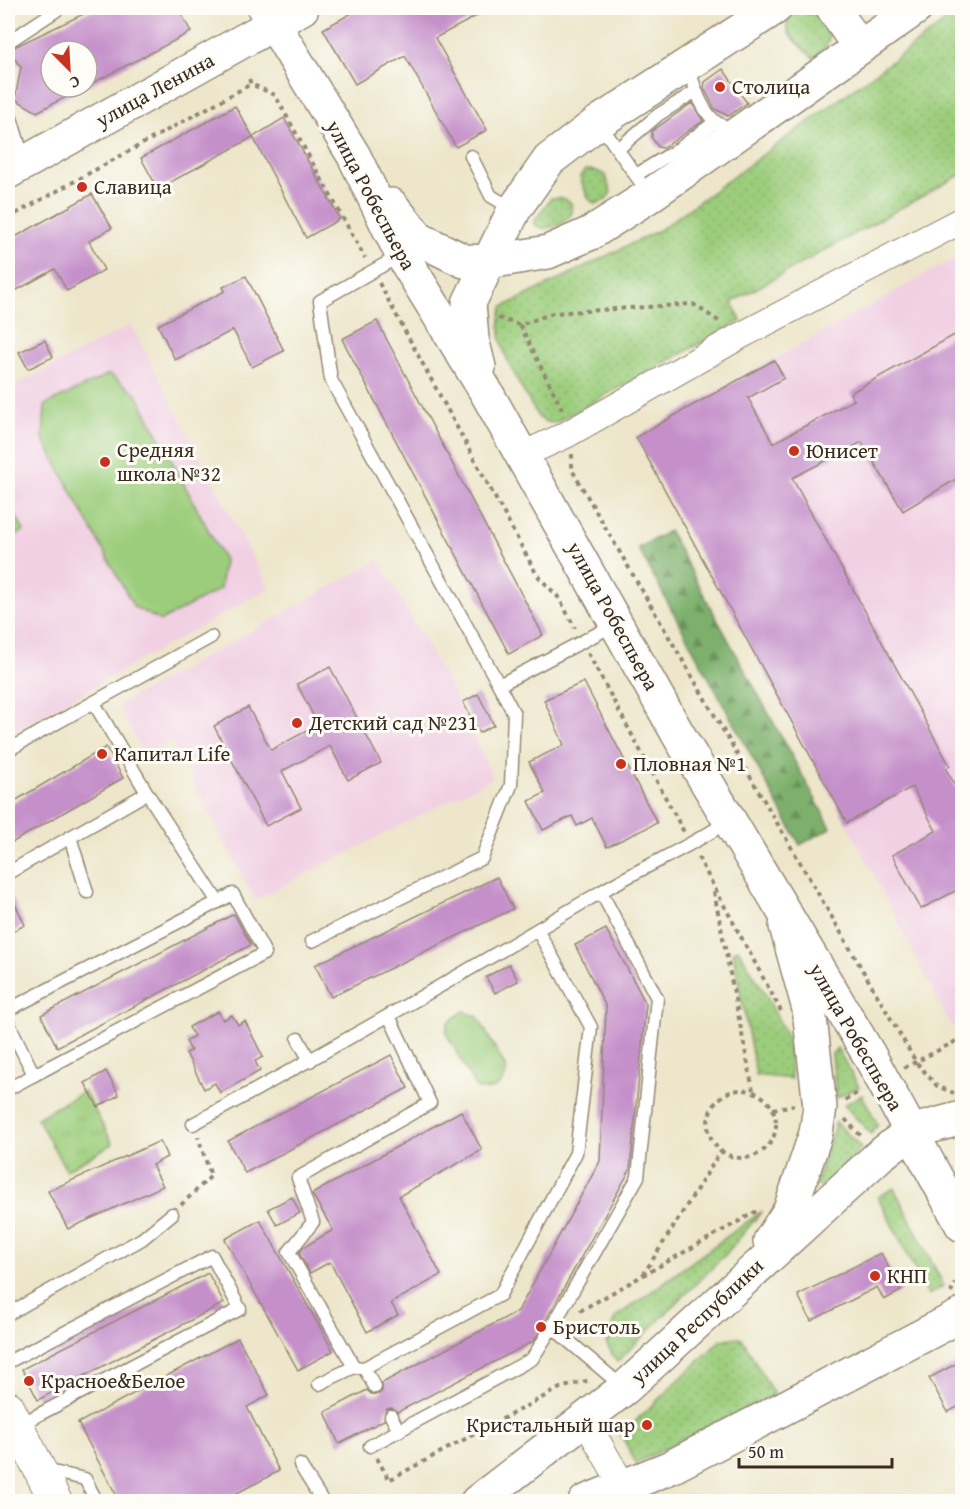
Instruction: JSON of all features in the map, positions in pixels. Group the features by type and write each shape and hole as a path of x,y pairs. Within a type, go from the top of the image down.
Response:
{"main road":[{"name":"улица Ленина","path":"16,167 269,16 302,8"},
{"path":"485,390 472,339 469,303 514,210 549,160 599,122 692,77 775,8"},
{"path":"354,156 419,239 464,261 489,262 548,252 591,233 642,186 727,128 859,47 916,8"},
{"path":"840,10 859,47"},
{"name":"улица Робеспьера","path":"269,16 354,156 402,255 485,390 618,623 678,734 868,1053 963,1225"},
{"path":"747,1275 790,1210 816,1133 820,1107 809,1008 781,906"},
{"path":"910,1132 959,1109"},
{"name":"улица Республики","path":"477,1502 495,1485 585,1420 616,1381 747,1275 879,1156 910,1132"},
{"path":"585,1502 629,1494 671,1467 963,1315"}],"street":[{"path":"522,455 573,431 740,336 963,219"},
{"path":"12,1416 56,1502"},
{"path":"585,1420 629,1494"}],"lane":[{"path":"8,42 57,10 56,8"},
{"path":"618,149 658,115 692,77 727,128"},
{"path":"8,108 16,167"},
{"path":"599,122 642,186"},
{"path":"471,156 491,196 514,210"},
{"path":"312,941 482,858 511,785 514,714 331,380 320,301 402,255"},
{"path":"500,685 581,640 618,623"},
{"path":"8,750 211,637"},
{"path":"94,703 147,793 218,902"},
{"path":"8,873 147,793"},
{"path":"193,1124 389,1016 602,892 692,845 730,820"},
{"path":"70,837 87,892"},
{"path":"370,1446 532,1359 638,1177 657,998 602,892"},
{"path":"8,1010 233,894 265,953 8,1089"},
{"path":"319,1384 359,1368 500,1295 576,1153 591,1027 538,931"},
{"path":"375,1387 359,1368 289,1252 313,1222 298,1178 430,1103 389,1016"},
{"path":"8,1022 34,1075"},
{"path":"298,1040 309,1061"},
{"path":"8,1314 142,1239 172,1214"},
{"path":"8,1362 212,1256 240,1309 12,1416"},
{"path":"552,1327 616,1381"},
{"path":"391,1416 399,1431"},
{"path":"300,1465 319,1501"},
{"path":"39,1468 85,1479 97,1502"}],"path":[{"path":"8,218 250,81 274,95 537,575 559,598 783,1017"},
{"path":"498,318 520,325 553,313 693,304 740,336"},
{"path":"520,325 573,431 572,470 916,1062 937,1086 954,1091 959,1109"},
{"path":"714,888 753,1090"},
{"path":"903,1069 963,1038"},
{"path":"734,1090 753,1090 766,1099 773,1109 776,1121 775,1133 762,1152 751,1157 739,1158 721,1151 711,1140 708,1131 710,1109 724,1094 734,1090"},
{"path":"773,1109 794,1105 794,1094"},
{"path":"841,1114 869,1144"},
{"path":"172,1214 211,1176 193,1124"},
{"path":"642,1276 721,1151"},
{"path":"552,1327 761,1209"},
{"path":"370,1446 389,1480 560,1388 616,1381"}],"shaded area":[{"path":"962,254 962,1022 952,1028 847,823 636,437"},
{"name":"Средняя школа №32","path":"131,325 269,588 8,734 8,389"},
{"name":"Детский сад №231","path":"379,560 453,692 493,778 255,900 171,741 144,755 118,705"}],"green space":[{"path":"962,10 962,174 732,302 741,321 555,423 546,422 538,417 503,349 500,321 503,307 661,229"},
{"path":"798,11 818,17 828,28 827,42 813,58 789,34 786,21"},
{"path":"585,170 597,171 605,175 611,192 606,200 595,204 588,198 580,177"},
{"path":"551,198 563,198 571,203 572,213 565,221 557,225 538,228 534,222"},
{"path":"109,374 136,393 224,560 220,589 161,621 134,607 43,439 45,405"},
{"path":"8,500 24,531 8,540"},
{"path":"669,531 831,828 800,845 638,548"},
{"path":"738,949 767,997 788,1039 791,1079 756,1075 733,952"},
{"path":"464,1011 478,1017 506,1068 504,1079 497,1086 487,1089 476,1088 446,1033 448,1023"},
{"path":"837,1048 859,1087 836,1098 832,1054"},
{"path":"84,1091 113,1144 66,1170 37,1118"},
{"path":"862,1095 878,1125 871,1134 844,1105"},
{"path":"836,1122 861,1148 827,1185 821,1187 815,1185"},
{"path":"894,1188 944,1286 928,1295 878,1197"},
{"path":"762,1211 727,1253 617,1362 606,1343 615,1318"},
{"path":"737,1337 743,1340 774,1395 636,1463 621,1435 721,1340"}],"building":[{"path":"96,8 178,8 191,32 99,80 99,39 39,39 39,99 62,99 37,112 15,99 21,67 8,50"},
{"path":"361,8 492,8 435,38 487,130 456,147 405,56 355,84 323,29"},
{"name":"Столица","path":"723,69 747,103 728,116 715,109 704,88 705,82"},
{"path":"692,103 703,121 663,148 658,147 652,138 652,131"},
{"path":"235,106 253,137 158,189 141,158"},
{"path":"284,118 340,219 306,238 253,137"},
{"path":"92,194 112,228 89,241 104,270 67,291 55,269 8,295 8,241"},
{"path":"246,276 284,351 252,367 233,330 175,360 158,325 225,291 223,287"},
{"path":"377,321 543,635 509,654 342,339"},
{"path":"958,333 963,342 963,475 903,511 862,442 792,478 950,766 946,769 963,800 963,887 921,909 892,855 936,831 912,787 847,823 636,437 774,360 784,378 748,398 773,443 854,400 850,393"},
{"path":"45,340 53,357 28,369 19,352"},
{"path":"330,667 381,763 348,780 330,746 282,771 301,808 266,826 214,726 248,707 271,750 318,725 297,684"},
{"path":"584,682 657,823 607,847 592,818 577,826 572,816 543,830 529,801 545,793 529,762 564,745 544,700"},
{"path":"478,694 494,725 479,733 463,702"},
{"path":"106,747 123,778 8,845 8,805"},
{"path":"497,877 513,909 331,997 315,965"},
{"path":"8,889 25,925 8,934"},
{"path":"234,914 251,945 57,1047 41,1015"},
{"path":"606,929 646,1004 630,1170 534,1341 398,1412 392,1408 387,1409 384,1420 339,1444 325,1412 367,1390 371,1394 379,1394 382,1391 382,1383 518,1311 600,1161 606,1007 575,945"},
{"path":"509,964 518,981 495,993 486,977"},
{"path":"218,1011 223,1020 232,1015 238,1025 245,1021 263,1057 255,1061 260,1071 220,1093 215,1083 204,1089 186,1053 191,1051 186,1041 194,1036 189,1027"},
{"path":"391,1055 408,1088 245,1173 228,1141"},
{"path":"106,1071 119,1095 98,1107 85,1083"},
{"path":"461,1111 482,1150 399,1196 441,1275 391,1303 398,1315 367,1332 330,1262 310,1273 299,1253 304,1247 333,1230 312,1194"},
{"path":"160,1141 167,1157 152,1165 163,1186 68,1229 48,1191"},
{"path":"292,1197 300,1213 277,1225 268,1209"},
{"path":"260,1220 333,1351 298,1370 225,1239"},
{"path":"881,1253 901,1291 884,1300 877,1287 811,1321 798,1295"},
{"path":"208,1273 224,1303 38,1400 22,1369"},
{"path":"238,1338 269,1395 247,1407 279,1471 220,1502 120,1502 78,1423"},
{"path":"963,1360 963,1404 948,1412 929,1378"}],"place":[{"name":"Столица","path":"720,87"},
{"name":"Славица","path":"82,187"},
{"name":"Юнисет","path":"794,451"},
{"name":"Средняя школа №32","path":"105,462"},
{"name":"Детский сад №231","path":"297,723"},
{"name":"Капитал Life","path":"102,754"},
{"name":"Пловная №1","path":"621,764"},
{"name":"КНП","path":"875,1276"},
{"name":"Бристоль","path":"541,1327"},
{"name":"Красное&Белое","path":"29,1381"},
{"name":"Кристальный шар","path":"647,1425"}]}
